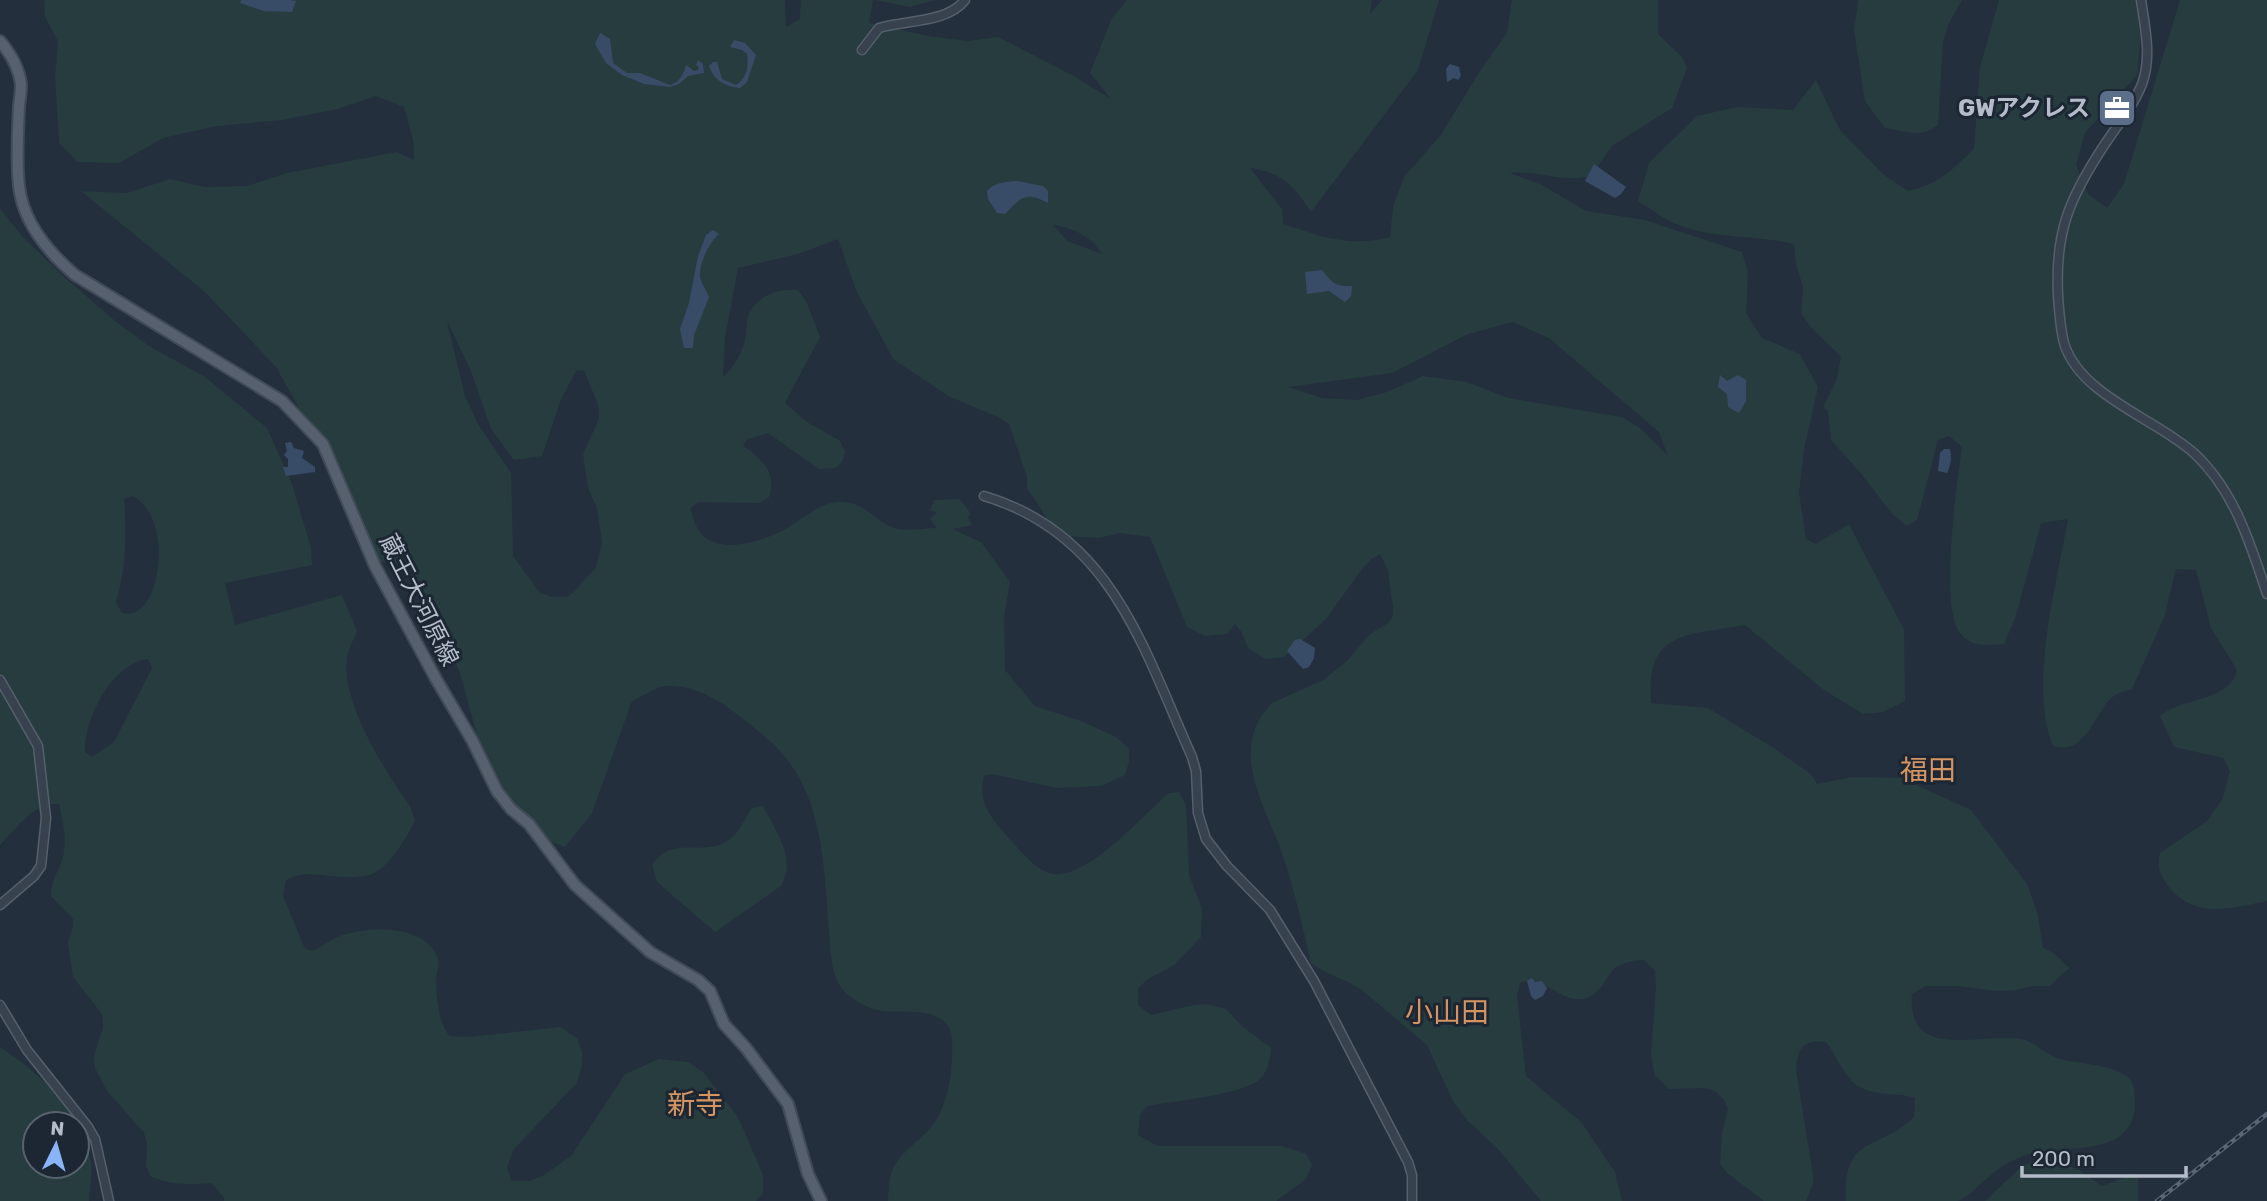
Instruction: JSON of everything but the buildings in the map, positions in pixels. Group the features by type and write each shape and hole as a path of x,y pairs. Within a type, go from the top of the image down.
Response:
{"main road":[{"name":"蔵王大河原線","path":"0,41 15,62 21,85 17,160 19,189 26,212 42,242 58,261 75,275 282,401 323,444 375,566 497,791 511,809 529,824 575,884 650,952 706,986 724,1024 746,1048 788,1104 808,1174 821,1201"}],"street":[{"path":"862,50 879,28 940,16 961,6 965,0"},
{"path":"2141,0 2147,41 2147,62 2142,83 2074,196 2062,227 2057,258 2059,318 2064,343 2070,358 2083,374 2099,388 2176,439 2213,475 2238,513 2267,594"},
{"path":"984,496 1013,505 1048,525 1083,554 1114,592 1135,628 1192,757 1196,771 1198,813 1206,839 1227,866 1270,910 1314,981 1408,1162 1412,1175 1412,1201"},
{"path":"0,680 38,746 46,818 41,866 34,876 0,905"},
{"path":"0,1005 27,1050 95,1139 109,1201"}],"green space":[{"path":"44,0 785,0 786,27 800,19 801,0 873,0 869,23 928,36 968,41 998,37 1072,75 1111,99 1090,73 1112,18 1127,0 1372,0 1370,14 1382,0 1439,0 1418,70 1311,212 1286,182 1271,173 1250,168 1282,209 1283,224 1336,239 1362,241 1390,237 1393,207 1404,177 1440,136 1507,33 1512,0 1658,0 1658,34 1682,57 1687,68 1672,108 1612,146 1591,176 1571,178 1510,173 1542,185 1586,211 1645,220 1742,252 1748,273 1746,313 1762,338 1800,354 1818,387 1804,449 1799,493 1806,539 1816,544 1849,524 1904,630 1905,701 1883,712 1863,714 1824,690 1745,625 1688,635 1674,640 1663,649 1655,661 1651,679 1651,703 1708,708 1811,774 1817,784 1852,777 1901,778 1971,810 2027,884 2037,912 2043,948 2055,954 2069,968 2050,986 1997,991 1958,986 1926,986 1912,994 1914,1016 1922,1030 1935,1037 1952,1040 2025,1040 2057,1058 2118,1072 2132,1082 2134,1088 2135,1108 2131,1124 2122,1135 2109,1142 2033,1153 2017,1159 2002,1166 1958,1201 1846,1201 1850,1165 1856,1154 1914,1117 1915,1098 1876,1093 1861,1088 1847,1075 1826,1042 1812,1042 1800,1050 1796,1069 1814,1181 1806,1201 1764,1201 1727,1173 1720,1163 1722,1133 1728,1109 1725,1101 1715,1091 1704,1088 1669,1089 1655,1076 1651,1055 1655,971 1644,960 1616,968 1597,992 1588,998 1574,999 1536,982 1520,983 1517,997 1526,1076 1581,1122 1615,1172 1622,1201 1541,1201 1453,1101 1427,1045 1362,990 1311,963 1288,872 1254,780 1252,741 1258,721 1272,703 1323,680 1347,661 1370,634 1388,623 1393,616 1388,570 1380,554 1362,569 1326,619 1284,657 1265,659 1248,648 1235,624 1227,634 1205,636 1187,627 1150,537 1119,533 1099,538 1066,536 1050,523 1027,488 1027,477 1009,424 950,397 893,359 856,290 838,239 798,254 738,268 725,338 723,377 741,352 748,317 754,306 771,294 798,290 806,301 820,337 785,403 807,422 840,441 845,451 842,462 835,468 819,469 768,433 746,440 743,446 762,461 770,474 769,497 760,503 698,502 690,509 697,527 706,538 716,543 728,545 754,542 778,533 822,506 845,502 860,507 894,528 937,528 930,519 937,513 930,510 934,500 960,499 971,514 968,517 972,525 953,529 982,543 1010,582 1004,617 1005,670 1035,706 1081,721 1116,737 1129,749 1125,775 1101,786 1057,788 992,774 984,776 982,794 987,809 1022,853 1040,869 1053,874 1067,873 1082,867 1114,844 1169,793 1179,792 1186,805 1189,875 1202,909 1201,937 1174,965 1148,979 1138,988 1138,1005 1151,1015 1206,1004 1226,1009 1243,1027 1271,1048 1263,1076 1251,1085 1207,1097 1147,1106 1140,1115 1138,1135 1158,1146 1282,1146 1306,1154 1312,1165 1306,1179 1276,1201 888,1201 889,1181 894,1166 930,1129 944,1103 951,1072 952,1040 949,1029 935,1016 872,1008 852,998 839,985 832,962 823,863 815,818 799,777 786,758 762,733 718,701 680,686 661,687 632,701 592,813 565,847 532,835 514,809 479,742 461,677 434,604 393,563 371,561 321,447 276,367 205,292 81,191 127,193 170,179 204,187 247,186 287,173 397,152 414,160 414,144 404,107 376,96 338,109 282,120 217,126 163,138 119,163 77,162 59,143 55,77 58,41 45,17","holes":["1053,225 1081,234 1093,242 1102,254 1067,241","447,321 471,371 491,429 514,460 542,456 561,399 577,370 584,371 598,404 599,419 583,454 588,488 597,508 602,543 596,567 567,597 552,597 539,592 513,556 511,473 478,424 465,396","1513,322 1549,338 1659,432 1668,456 1640,428 1622,417 1508,398 1467,382 1423,376 1387,392 1357,400 1322,398 1288,387 1392,373 1468,334"]},
{"path":"875,0 936,0 910,7"},
{"path":"1858,0 1962,0 1949,23 1943,42 1938,125 1919,133 1885,128 1865,101 1854,31"},
{"path":"1999,0 2145,0 2137,75 2085,133 2076,165 2088,194 2107,208 2124,184 2180,0 2267,0 2267,901 2225,909 2199,907 2176,895 2159,869 2160,853 2207,821 2223,798 2230,771 2223,758 2174,747 2160,716 2180,705 2215,694 2233,680 2237,670 2211,628 2196,570 2176,569 2165,615 2132,689 2117,694 2108,702 2090,730 2075,744 2053,746 2046,722 2043,695 2044,665 2052,603 2068,519 2041,523 2016,616 2004,644 1980,644 1964,638 1954,619 1950,572 1962,447 1949,436 1938,440 1917,520 1907,526 1893,515 1831,440 1828,411 1823,407 1837,379 1841,356 1815,332 1801,314 1803,287 1796,264 1794,244 1695,230 1670,221 1638,201 1649,163 1697,116 1738,107 1793,110 1816,80 1840,130 1884,175 1908,191 1937,180 1974,149 1980,67"},
{"path":"0,209 23,237 115,321 149,346 205,377 267,428 292,484 311,548 312,565 225,583 235,625 342,595 357,631 347,657 350,694 366,735 410,806 415,821 396,852 376,872 354,877 313,874 286,880 283,896 305,949 313,951 338,937 358,931 385,930 412,934 432,948 438,959 438,1002 443,1025 450,1036 469,1037 560,1027 577,1038 582,1052 582,1066 576,1084 513,1150 507,1168 512,1181 529,1181 544,1175 571,1156 625,1074 659,1059 688,1062 703,1072 738,1117 763,1175 763,1194 756,1201 224,1201 211,1183 180,1184 150,1176 146,1165 147,1143 144,1133 107,1091 95,1068 94,1056 103,1027 102,1014 73,977 68,943 73,919 51,896 65,846 59,804 50,804 33,812 0,845","holes":["133,496 147,509 155,527 159,548 158,570 153,589 145,604 134,613 121,612 116,602 125,551 124,499","148,659 152,668 114,742 92,757 85,752 89,724 95,709 112,681 135,663"]},
{"path":"763,806 783,845 787,865 785,876 781,886 715,932 657,882 652,865 669,851 709,847 729,840 752,808"},
{"path":"0,1047 68,1102 72,1110 21,1110 21,1180 91,1180 89,1201 0,1201"},
{"path":"2031,1162 2064,1164 2079,1170 2102,1186 2133,1174 2138,1176 2138,1201 1985,1201 2021,1167"}],"water":[{"path":"241,0 296,1 292,12 264,11 240,3"},
{"path":"600,33 610,39 613,63 627,73 640,73 670,85 681,78 686,65 694,71 698,70 698,60 703,64 704,73 688,76 679,84 670,87 644,84 622,75 606,63 595,44"},
{"path":"734,40 745,43 756,55 747,82 740,88 721,82 709,66 717,62 722,79 736,85 743,79 748,63 747,54 730,47"},
{"path":"1450,64 1459,67 1461,76 1458,80 1454,78 1447,82 1446,69"},
{"path":"1594,164 1626,187 1621,194 1615,198 1585,181"},
{"path":"1017,181 1043,186 1048,191 1048,203 1029,197 1015,203 1005,214 997,213 988,199 987,191 997,184"},
{"path":"713,230 719,234 705,254 700,271 701,281 709,297 694,335 693,348 684,348 680,329 689,303 698,256 706,235"},
{"path":"1322,270 1335,283 1352,286 1351,296 1345,302 1329,291 1307,294 1305,272"},
{"path":"1720,375 1727,381 1738,375 1746,380 1746,401 1739,413 1728,407 1727,394 1718,387"},
{"path":"291,442 294,448 304,451 302,458 315,467 315,472 286,476 283,467 288,467 288,459 284,455 287,451 285,443"},
{"path":"1944,449 1950,449 1951,453 1947,473 1938,471 1940,453"},
{"path":"1300,639 1315,648 1309,667 1303,669 1287,651 1295,640"},
{"path":"1532,978 1535,982 1542,981 1547,988 1543,996 1535,1000 1531,996 1527,981"}],"railway":[{"path":"2157,1201 2267,1114"}],"place":[{"name":"GWアクレス","path":"2117,108"}],"district":[{"name":"福田","path":"1928,770"},
{"name":"小山田","path":"1447,1012"},
{"name":"新寺","path":"695,1104"}]}
